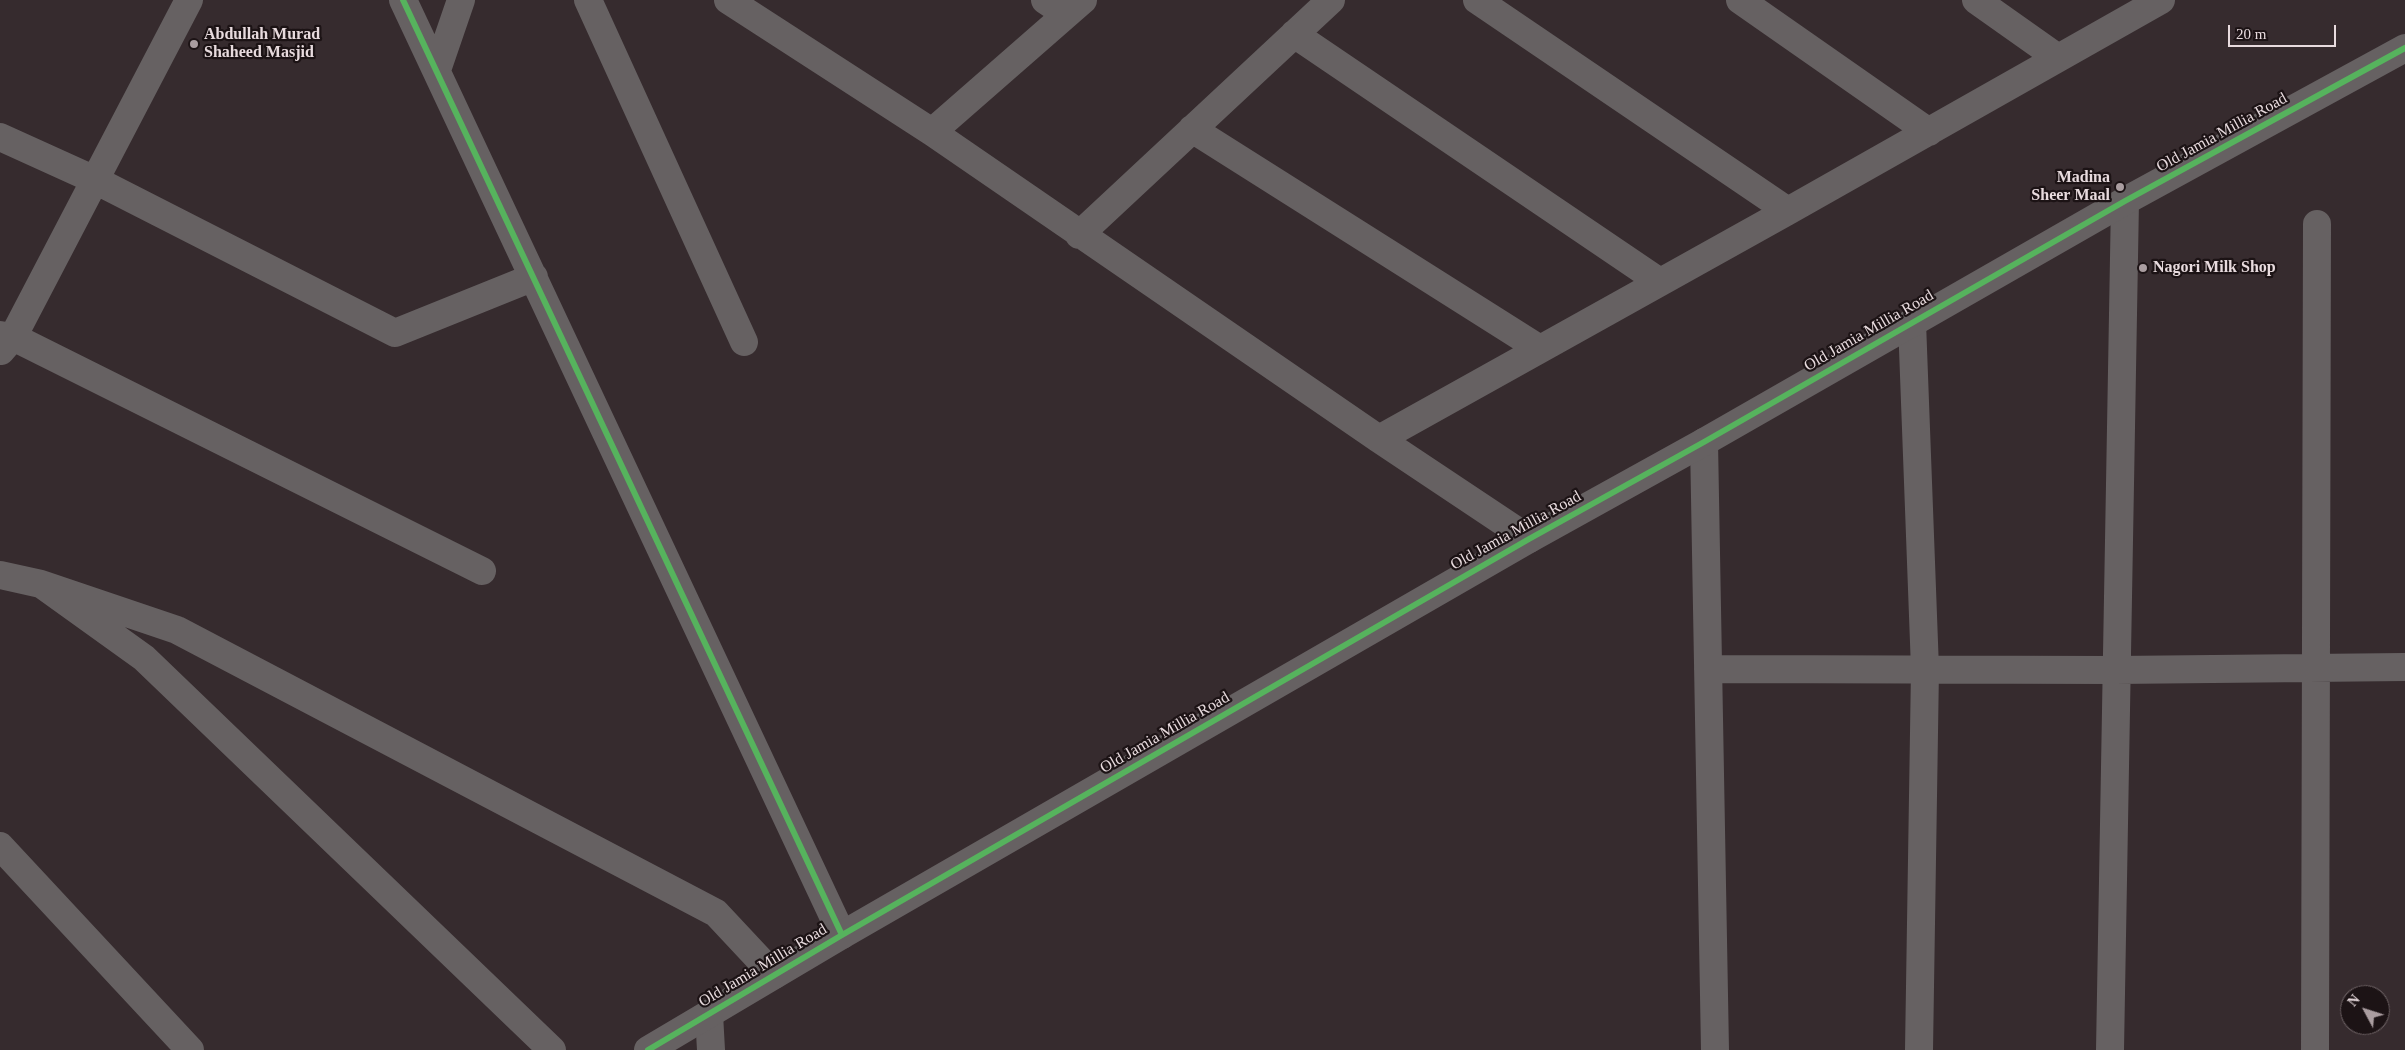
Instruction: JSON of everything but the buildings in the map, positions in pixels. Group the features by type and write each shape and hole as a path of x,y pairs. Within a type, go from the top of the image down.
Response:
{"street":[{"path":"189,0 95,180 4,341 482,571"},
{"path":"403,0 842,934"},
{"path":"437,70 461,0"},
{"path":"588,0 744,342"},
{"path":"728,0 932,132 1079,235 1529,539"},
{"path":"1079,235 1331,0"},
{"path":"1477,0 1788,212"},
{"path":"1740,0 1929,132"},
{"path":"1976,0 2058,58"},
{"path":"1379,439 1788,212 2161,0"},
{"path":"932,132 1065,5"},
{"path":"1294,34 1660,282"},
{"name":"Old Jamia Millia Road","path":"648,1050 842,934 1529,539 1704,442 2125,202 2405,48"},
{"path":"1192,129 1540,349"},
{"path":"0,137 95,180 395,333 534,278"},
{"path":"2110,1050 2125,202"},
{"path":"2315,1050 2317,224"},
{"path":"1912,322 1925,669 1919,1050"},
{"path":"1704,442 1715,1050"},
{"path":"0,575 41,584 177,630 716,913 774,975"},
{"path":"41,584 144,658 552,1050"},
{"path":"1708,668 2116,670 2405,667"},
{"path":"0,846 190,1050"},
{"path":"708,1014 711,1050"}],"cycle path":[{"path":"403,0 842,935"},
{"path":"648,1050 842,935 1529,539 1704,442 2125,201 2405,48"}],"place":[{"name":"Abdullah Murad Shaheed Masjid","path":"194,44"},
{"name":"Madina Sheer Maal","path":"2120,187"},
{"name":"Nagori Milk Shop","path":"2143,268"}]}
